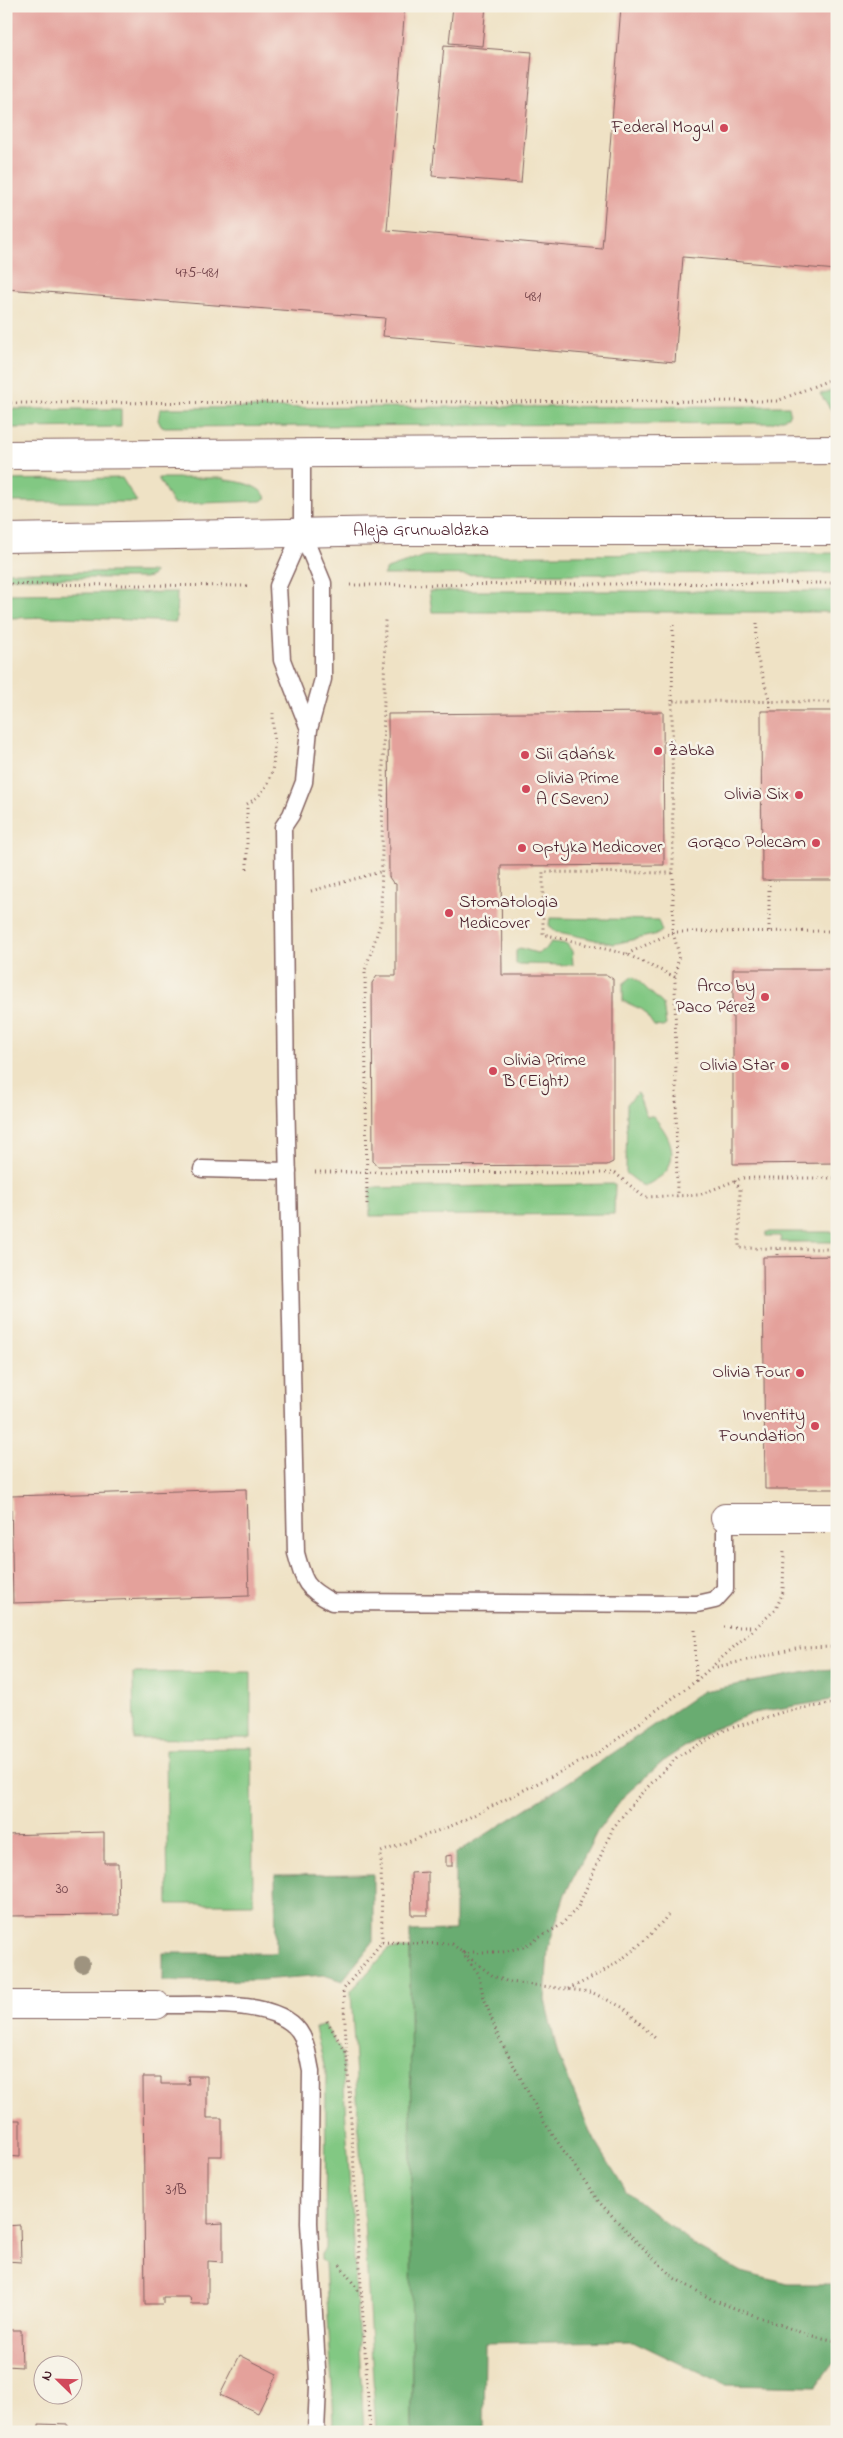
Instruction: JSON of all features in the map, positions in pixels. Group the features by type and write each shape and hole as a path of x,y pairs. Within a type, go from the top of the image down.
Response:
{"main road":[{"path":"6,455 837,450"},
{"name":"Aleja Grunwaldzka","path":"6,538 302,532 837,532"},
{"path":"725,1518 837,1518"},
{"path":"6,2004 156,2006"}],"lane":[{"path":"302,454 302,532 324,583 323,679 309,729 304,782 291,815 283,827 296,1554 304,1579 313,1592 332,1602 697,1604 716,1600 725,1589 725,1518"},
{"path":"302,532 278,586 282,660 309,729"},
{"path":"202,1169 288,1171"},
{"path":"156,2006 246,2007 271,2012 286,2019 299,2031 307,2049 311,2071 308,2223 318,2388 316,2432"}],"path":[{"path":"6,403 776,401 837,378"},
{"path":"324,583 837,583"},
{"path":"6,584 278,586"},
{"path":"367,1204 365,970 381,922 380,872 385,619"},
{"path":"673,622 673,932 679,955 675,977 677,1197"},
{"path":"757,623 756,653 770,702 770,711"},
{"path":"672,701 837,702"},
{"path":"248,869 247,804 265,792 272,772 273,708"},
{"path":"284,899 380,872"},
{"path":"673,872 543,872 543,934 626,954 675,977"},
{"path":"769,880 769,932"},
{"path":"626,954 673,932 837,931"},
{"path":"328,1172 615,1173 644,1197 699,1196 742,1178 837,1178"},
{"path":"735,1181 740,1190 739,1248 837,1249"},
{"path":"778,1249 778,1256"},
{"path":"370,2432 343,1990 382,1942 381,1852 456,1824 600,1752 696,1682 754,1627 776,1609 783,1592 785,1518"},
{"path":"695,1627 696,1682"},
{"path":"714,1627 754,1627"},
{"path":"710,1668 800,1648 837,1647"},
{"path":"462,1952 503,1952 523,1947 561,1925 578,1907 613,1828 637,1798 678,1756 726,1730 786,1711 837,1703"},
{"path":"567,1989 601,1974 624,1958 652,1935 668,1915"},
{"path":"382,1942 452,1944 493,1976 509,1982 590,1992 624,2008 654,2038"},
{"path":"462,1952 478,1973 483,1995 498,2036 544,2122 599,2202 638,2243 674,2278 715,2301 808,2335 837,2341"}],"green space":[{"path":"837,389 837,418 820,394"},
{"path":"789,406 790,412 788,417 771,423 165,427 161,426 158,420 160,409 166,408"},
{"path":"6,409 121,409 121,427 6,428"},
{"path":"122,478 137,502 6,502 6,480"},
{"path":"158,478 224,478 225,480 254,487 266,498 261,501 173,504"},
{"path":"837,553 837,573 383,575 387,569 425,556"},
{"path":"6,572 154,572 152,576 146,578 6,578"},
{"path":"429,591 837,591 837,612 432,612"},
{"path":"177,592 176,622 63,617 6,618 6,594"},
{"path":"550,918 658,920 662,931 658,934 614,944 554,931 549,925"},
{"path":"551,942 567,944 572,951 573,965 516,964 516,951 520,948 537,953 546,949"},
{"path":"633,976 663,1004 666,1025 663,1027 654,1026 643,1010 623,1001 623,984"},
{"path":"637,1093 647,1116 653,1116 666,1134 672,1155 665,1173 644,1187 626,1173 627,1104"},
{"path":"615,1184 614,1214 370,1216 370,1188"},
{"path":"766,1232 837,1232 837,1242 781,1242 780,1236 766,1236"},
{"path":"837,1669 837,1699 753,1713 711,1730 666,1759 623,1797 597,1832 565,1894 548,1948 545,2000 558,2055 591,2134 626,2191 698,2248 741,2272 787,2284 837,2284 837,2358 816,2387 725,2385 633,2341 485,2343 484,2432 412,2432 410,1931 455,1930 455,1854 600,1762 703,1691 818,1670"},
{"path":"251,1672 251,1738 134,1739 133,1673"},
{"path":"252,1748 253,1904 168,1904 166,1749"},
{"path":"373,1874 373,1942 342,1981 324,1975 261,1980 163,1981 163,1953 276,1953 275,1875"},
{"path":"389,1949 410,1949 412,2432 376,2432 351,1991"},
{"path":"324,2024 342,2053 364,2432 332,2432 334,2421 325,2263 321,2259 321,2254 325,2249 326,2073 315,2028"}],"building":[{"path":"6,6 405,6 387,230 602,249 621,6 837,6 837,270 683,257 675,362 383,336 385,318 6,289"},
{"path":"453,6 486,6 482,46 449,43"},
{"path":"444,45 532,52 521,183 432,176"},
{"name":"Olivia Six","path":"761,711 837,711 837,880 762,880"},
{"path":"663,712 664,865 501,866 502,975 607,975 613,979 613,1162 607,1165 377,1166 373,1161 372,983 377,976 396,976 396,884 389,877 388,714"},
{"name":"Olivia Star","path":"733,969 837,969 837,1163 733,1164"},
{"name":"Olivia Four","path":"837,1256 837,1489 765,1489 763,1257"},
{"path":"246,1489 249,1596 13,1603 11,1496"},
{"path":"104,1832 104,1863 118,1863 119,1915 6,1916 6,1835"},
{"path":"452,1855 452,1866 446,1866 446,1856"},
{"path":"428,1872 428,1915 412,1915 411,1873"},
{"path":"188,2076 207,2076 207,2118 222,2118 222,2156 208,2156 208,2224 223,2223 223,2262 208,2261 208,2304 191,2304 190,2297 163,2297 163,2304 145,2304 143,2077 161,2077 161,2084 189,2084"},
{"path":"6,2120 20,2120 20,2157 6,2156"},
{"path":"20,2225 21,2262 6,2261 6,2226"},
{"path":"6,2330 21,2330 22,2367 6,2366"},
{"path":"240,2355 277,2374 258,2413 220,2395"},
{"path":"39,2424 68,2425 68,2432 39,2432"}],"place":[{"name":"Federal Mogul","path":"724,128"},
{"name":"Żabka","path":"658,751"},
{"name":"Sii Gdańsk","path":"525,755"},
{"name":"Olivia Prime A (Seven)","path":"526,789"},
{"name":"Olivia Six","path":"799,795"},
{"name":"Gorąco Polecam","path":"816,843"},
{"name":"Optyka Medicover","path":"522,848"},
{"name":"Stomatologia Medicover","path":"449,913"},
{"name":"Arco by Paco Pérez","path":"765,997"},
{"name":"Olivia Star","path":"785,1066"},
{"name":"Olivia Prime B (Eight)","path":"493,1071"},
{"name":"Olivia Four","path":"800,1373"},
{"name":"Inventity Foundation","path":"815,1426"}]}
